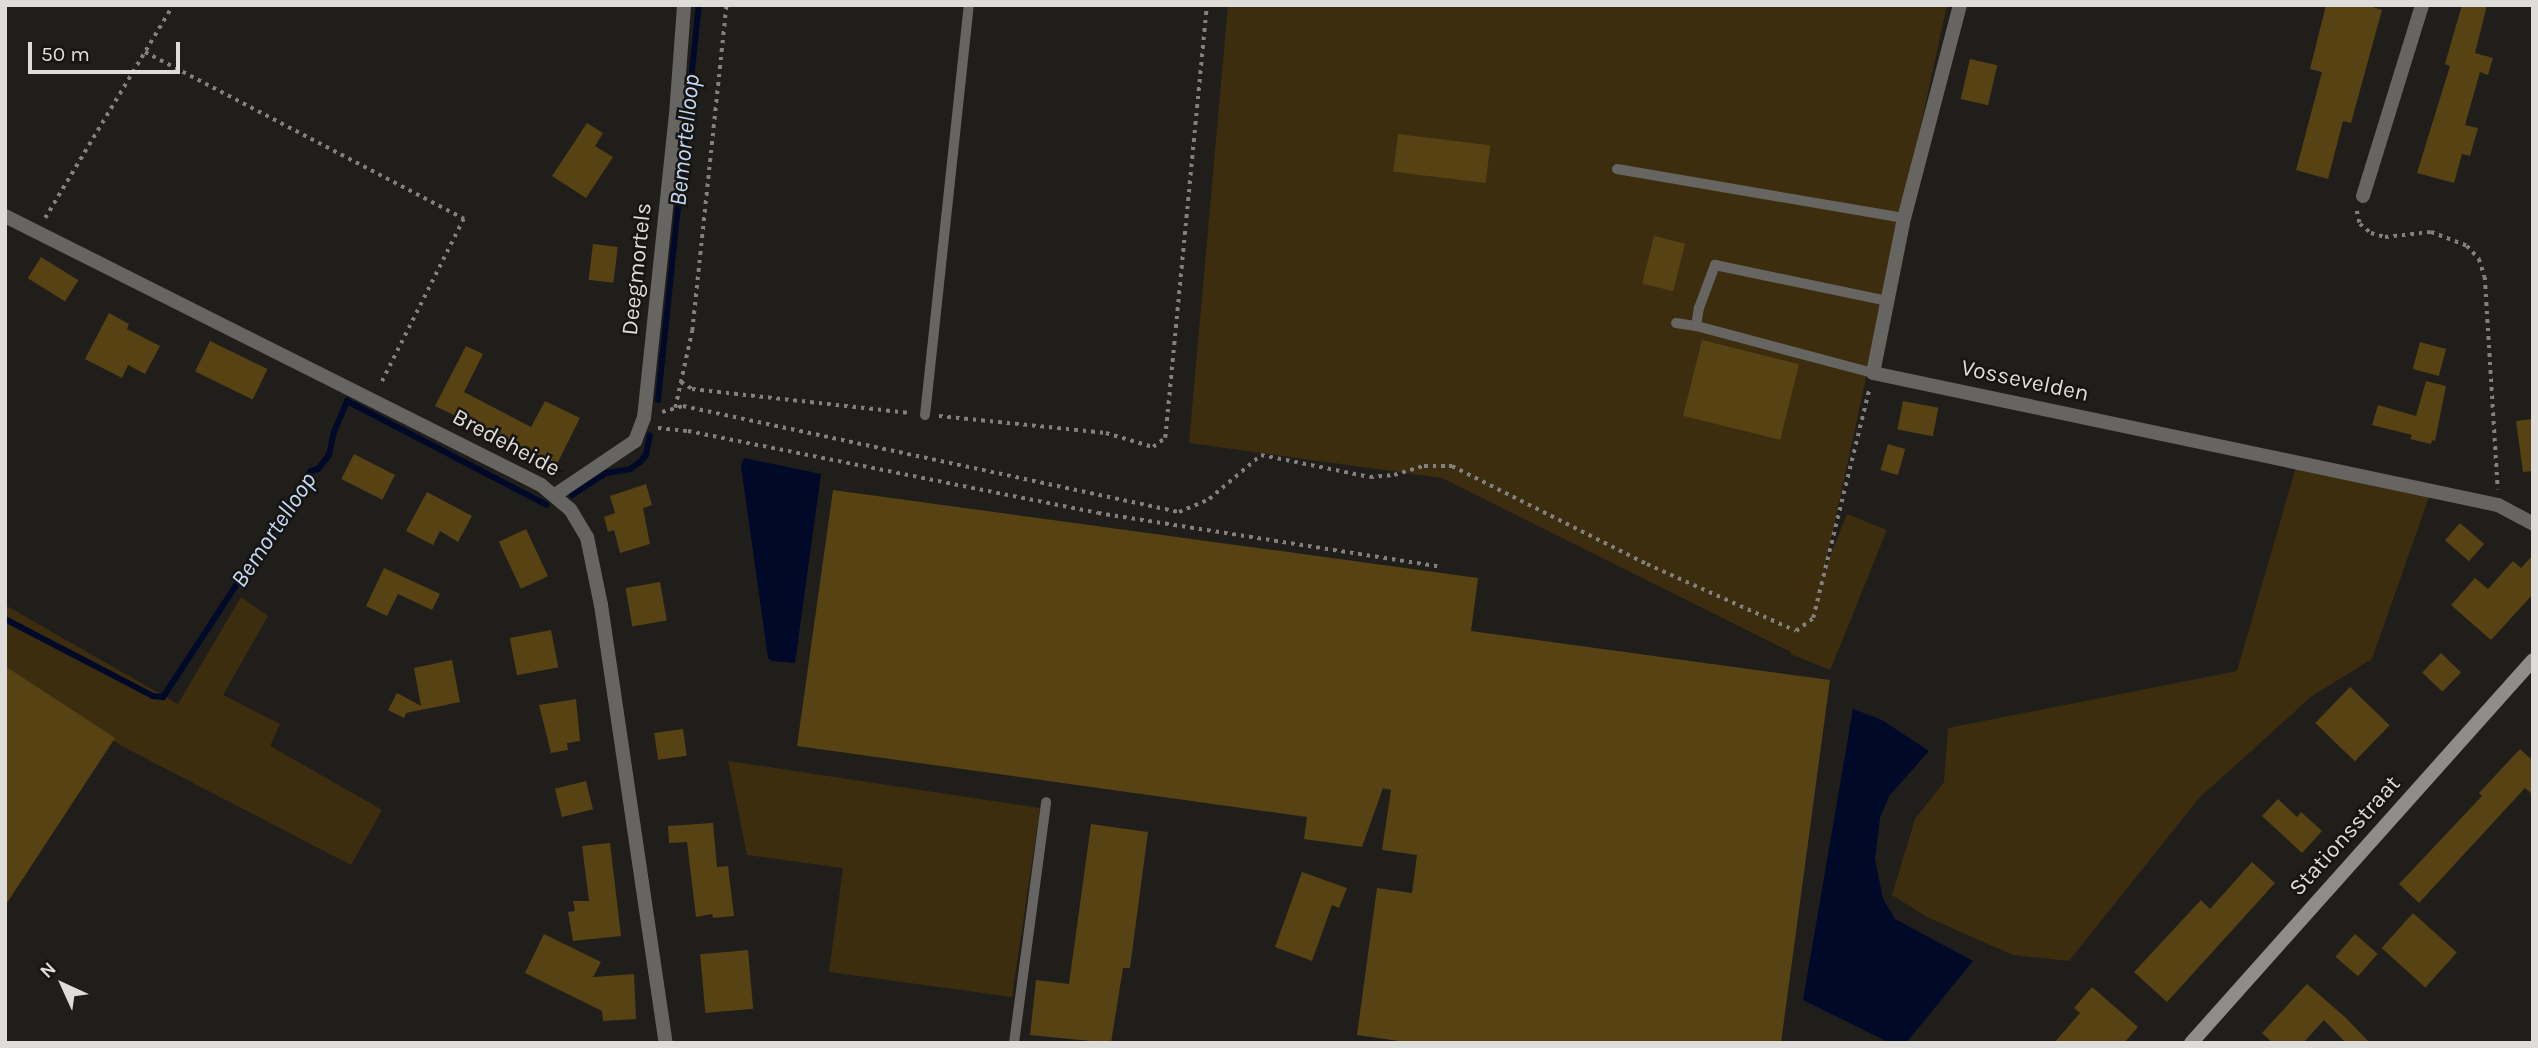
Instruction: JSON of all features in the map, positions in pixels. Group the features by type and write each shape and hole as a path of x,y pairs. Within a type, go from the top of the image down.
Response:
{"street":[{"name":"Deegmortels","path":"641,424 676,115 684,5"},
{"path":"1873,373 1904,218 1960,5"},
{"path":"2362,196 2422,5"},
{"name":"Bredeheide","path":"5,216 373,400 555,495 570,509 587,537 601,605 666,1043"},
{"name":"Vossevelden","path":"1873,373 2498,505 2533,524"},
{"path":"555,495 635,441 641,424"},
{"name":"Stationsstraat","path":"2191,1043 2533,660"}],"lane":[{"path":"925,415 969,5"},
{"path":"1618,169 1904,218"},
{"path":"1696,326 1699,308 1715,265 1888,301"},
{"path":"1676,323 1873,373"},
{"path":"1014,1043 1046,802"}],"path":[{"path":"37,232 173,5"},
{"path":"676,408 692,331 726,5"},
{"path":"681,382 692,389 1106,433 1153,447 1165,438 1207,5"},
{"path":"145,52 464,219 373,400"},
{"path":"2362,196 2357,211 2360,225 2371,233 2385,237 2431,232 2467,246 2479,259 2485,277 2498,505"},
{"path":"641,424 683,406 1179,512 1209,499 1262,455 1370,477 1394,475 1424,466 1451,466 1647,564 1796,631 1813,618 1818,602 1840,497 1873,373"},
{"path":"641,424 688,431 1098,513 1441,567"}],"shaded area":[{"path":"1228,5 1947,5 1805,659 1442,478 1189,443"},
{"path":"2296,467 2429,497 2372,659 2312,696 2199,798 2069,961 2013,955 1927,917 1892,895 1915,819 1944,782 1948,728 2237,671"},
{"path":"1847,514 1887,530 1830,670 1790,654"},
{"path":"241,597 268,616 223,695 280,724 270,746 382,810 351,865 120,745 5,670 5,605 178,704"},
{"path":"728,761 1040,808 1012,997 829,972 843,868 747,855"}],"water":[{"path":"744,458 821,474 795,663 772,661 768,658 741,466"},
{"path":"1853,709 1882,720 1929,751 1889,796 1880,818 1875,859 1883,899 1895,919 1973,961 1906,1043 1890,1043 1803,1000"}],"building":[{"path":"2326,5 2366,5 2382,10 2351,123 2343,121 2328,179 2296,170 2322,72 2310,69"},
{"path":"2462,5 2487,5 2475,53 2493,58 2488,75 2480,72 2465,125 2478,128 2470,156 2462,154 2454,183 2417,173 2450,66 2445,64"},
{"path":"1970,59 1997,65 1988,105 1961,99"},
{"path":"587,123 603,133 595,146 613,157 586,198 552,176"},
{"path":"1398,134 1490,145 1486,183 1393,172"},
{"path":"1654,236 1685,244 1673,291 1642,284"},
{"path":"593,244 618,247 613,283 589,280"},
{"path":"41,257 78,280 65,302 28,278"},
{"path":"109,313 129,324 127,329 160,346 145,374 128,365 122,378 85,359"},
{"path":"1702,340 1799,364 1780,440 1683,416"},
{"path":"210,341 268,369 253,400 195,372"},
{"path":"2420,342 2446,349 2439,376 2413,369"},
{"path":"466,346 483,354 464,392 531,427 545,401 580,418 557,464 435,406"},
{"path":"2426,381 2446,386 2435,441 2432,440 2431,444 2410,439 2412,435 2372,425 2378,405 2416,416"},
{"path":"1903,401 1938,408 1933,436 1897,429"},
{"path":"2533,419 2533,471 2523,472 2516,421"},
{"path":"1888,444 1905,449 1898,475 1881,470"},
{"path":"354,454 395,475 382,500 341,479"},
{"path":"646,484 652,505 643,508 650,544 620,553 614,530 608,532 604,517 615,513 610,496"},
{"path":"833,490 1478,578 1471,631 1830,680 1781,1043 1413,1043 1357,1035 1377,888 1412,893 1417,855 1382,850 1391,790 1383,788 1362,847 1304,839 1307,817 797,746"},
{"path":"427,492 472,516 458,542 440,531 433,545 406,531"},
{"path":"2460,523 2484,544 2469,561 2445,540"},
{"path":"526,529 548,576 521,589 499,542"},
{"path":"2533,555 2533,594 2491,640 2451,605 2475,578 2488,589 2513,561 2521,568"},
{"path":"384,568 440,594 432,610 398,594 387,616 366,606"},
{"path":"660,582 667,620 632,626 626,588"},
{"path":"551,630 558,667 517,675 510,638"},
{"path":"2441,653 2461,672 2442,692 2422,672"},
{"path":"452,660 460,702 406,713 404,718 388,710 397,693 421,706 414,668"},
{"path":"5,666 115,738 5,906"},
{"path":"2350,687 2390,725 2355,761 2315,723"},
{"path":"576,699 580,741 567,743 568,750 551,753 539,705"},
{"path":"683,729 687,756 658,760 654,733"},
{"path":"2520,749 2533,761 2533,795 2525,788 2419,903 2399,884 2482,796 2479,793"},
{"path":"586,781 593,809 562,817 555,789"},
{"path":"2278,799 2297,817 2301,812 2322,831 2302,853 2262,816"},
{"path":"713,823 717,867 728,866 734,916 713,918 712,914 696,917 687,842 669,843 668,826"},
{"path":"1091,824 1148,832 1130,968 1123,968 1111,1043 1030,1035 1036,980 1069,984"},
{"path":"610,843 621,936 573,941 568,912 575,911 573,901 589,901 582,846"},
{"path":"2252,862 2275,883 2167,1002 2134,972 2201,900 2210,909"},
{"path":"1302,872 1347,888 1339,908 1332,905 1312,961 1275,947"},
{"path":"2413,913 2457,952 2425,987 2382,948"},
{"path":"544,934 601,962 593,977 634,974 636,1019 603,1021 602,1011 525,973"},
{"path":"2355,934 2378,954 2358,976 2335,957"},
{"path":"748,950 753,1009 705,1013 700,954"},
{"path":"2307,984 2370,1043 2346,1043 2324,1020 2303,1043 2273,1043 2262,1033"},
{"path":"2092,987 2138,1027 2124,1043 2054,1043 2080,1013 2074,1008"}],"waterway":[{"name":"Bemortelloop","path":"658,400 699,5"},
{"name":"Bemortelloop","path":"5,619 153,696 163,697 311,471 318,469 329,455 334,432 347,401 547,505"},
{"name":"Bemortelloop","path":"572,495 606,473 630,469 640,462 646,455 650,435"}]}
